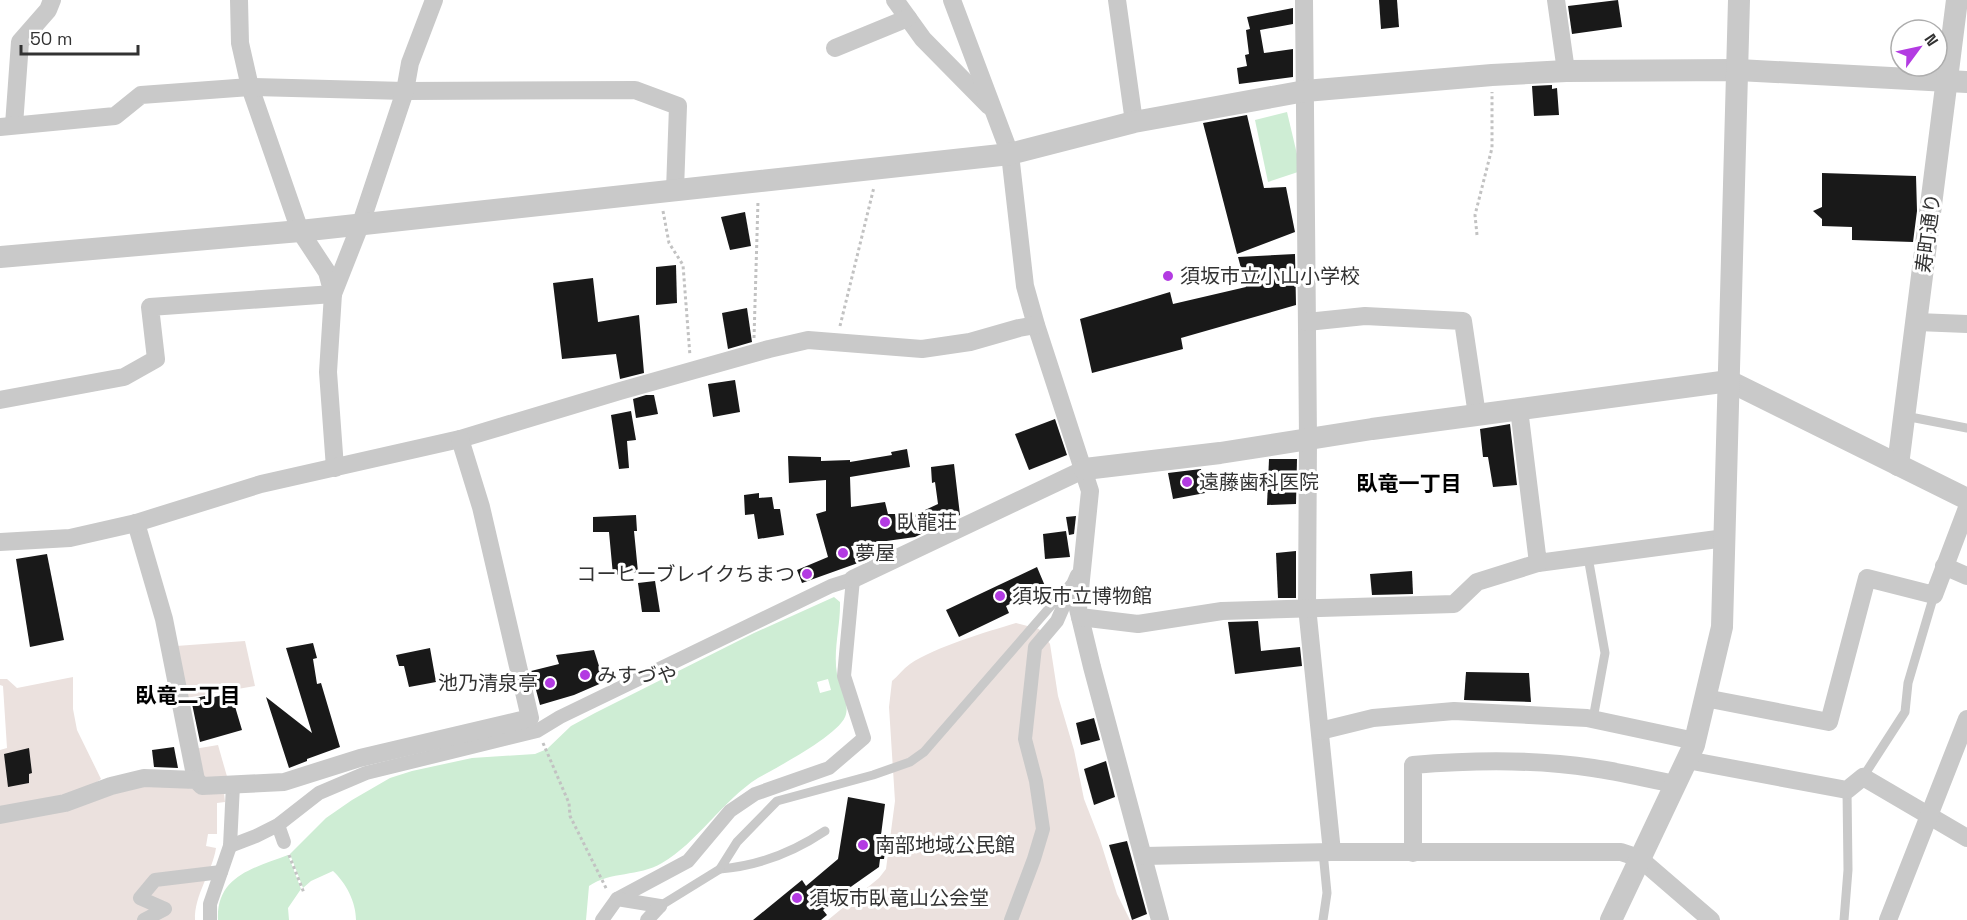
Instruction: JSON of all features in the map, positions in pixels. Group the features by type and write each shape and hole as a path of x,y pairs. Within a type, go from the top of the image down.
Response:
{"street":[{"path":"52,0 48,10 20,42 7,126 115,116 141,95 250,87 405,91 635,90 678,106 667,191"},
{"path":"239,0 240,44 250,87 300,231 327,272 333,294"},
{"path":"335,468 328,372 333,294 360,223 405,91 410,63 434,0"},
{"path":"895,0 923,39 994,112"},
{"path":"952,0 1010,154 1025,286 1085,469 1090,491 1080,571 1080,616 1160,920"},
{"path":"1117,0 1134,122"},
{"path":"1304,0 1308,439 1307,608 1320,730 1328,852"},
{"path":"1556,0 1566,71"},
{"path":"1611,920 1691,750 1722,627 1739,0"},
{"name":"寿町通り","path":"1898,465 1917,322 1957,82 1957,0"},
{"path":"835,48 908,18"},
{"path":"0,257 300,231 1010,154 1134,122 1305,91 1566,71 1738,70 1957,82"},
{"path":"0,400 124,377 156,359 150,307 333,294"},
{"path":"1307,322 1365,316 1463,321 1477,415"},
{"path":"1917,322 1967,324"},
{"path":"0,542 70,538 136,523 261,484 460,439 808,340 922,349 970,342 1036,325"},
{"path":"230,846 278,825 319,793 366,773 537,731 560,717 831,586 853,579 1085,469 1729,381 1967,499"},
{"path":"1519,409 1538,563"},
{"path":"136,523 164,619 196,780 202,786 284,782 360,758 530,718 481,507 460,439"},
{"path":"1705,698 1829,722 1867,578 1934,595 1967,508"},
{"path":"1080,616 1138,624 1222,611 1454,604 1477,582 1538,563 1725,538"},
{"path":"1944,566 1967,576"},
{"path":"1011,920 1043,829 1036,781 1025,739 1035,647 1057,621 1080,571"},
{"path":"602,920 617,899 688,861 730,811 755,794 829,768 864,738 844,676 853,579"},
{"path":"1320,730 1373,718 1454,711 1593,719 1691,750 1846,790 1863,777 1967,838"},
{"path":"1888,920 1967,719"},
{"path":"1413,853 1413,765 1505,761 1592,768 1675,784"},
{"path":"0,815 65,803 111,786 144,778 196,780"},
{"path":"210,920 210,904 230,846 233,785"},
{"path":"278,825 284,842"},
{"path":"1144,856 1328,852 1621,852 1639,858 1711,920"},
{"path":"144,920 165,909 140,898 155,880 221,872"},
{"path":"617,899 659,913"},
{"path":"647,920 659,913"}],"lane":[{"path":"1905,416 1967,428"},
{"path":"1588,556 1605,653 1593,719"},
{"path":"659,913 720,869 737,842 777,801 873,775 910,762 924,753 1080,571"},
{"path":"1863,777 1905,712 1908,683 1934,595"},
{"path":"1844,920 1848,870 1846,790"},
{"path":"720,869 745,867 800,848 825,831"},
{"path":"1323,920 1327,893 1328,852"}],"path":[{"path":"1477,236 1475,215 1492,148 1492,75"},
{"path":"836,342 879,168"},
{"path":"754,354 758,181"},
{"path":"667,191 669,243 683,265 691,372"},
{"path":"544,745 569,803 570,816 604,888"},
{"path":"284,842 304,893"}],"shaded area":[{"path":"1287,112 1301,171 1268,182 1255,120"},
{"path":"834,597 840,602 837,674 847,709 842,722 822,740 745,787 675,855 653,867 606,878 589,886 586,920 356,920 349,893 333,871 311,881 303,888 290,854 326,818 390,778 472,758 535,754 547,749 571,726 754,633","holes":["828,679 831,690 820,693 817,682"]},
{"path":"1016,623 1039,629 1050,644 1058,696 1074,750 1084,799 1117,894 1130,920 828,920 879,878 886,869 895,801 889,707 892,681 910,664 933,652"},
{"path":"245,641 255,686 186,698 176,646"},
{"path":"73,677 73,709 77,730 101,779 86,790 0,809 0,750 7,748 3,686 0,685 0,679 7,679 17,688"},
{"path":"218,745 228,780 201,781 194,749"},
{"path":"145,782 224,793 225,802 217,803 217,834 208,834 206,846 216,848 197,902 195,920 0,920 0,819"},
{"path":"288,855 301,889 288,908 289,920 218,920 223,893 230,884 262,864"}],"building":[{"path":"1379,0 1397,0 1399,27 1381,29"},
{"path":"1618,0 1622,27 1572,34 1568,6"},
{"path":"1293,8 1293,24 1260,30 1264,53 1293,49 1293,77 1239,84 1237,68 1247,66 1245,55 1249,54 1246,30 1250,29 1247,17"},
{"path":"1552,85 1552,89 1557,88 1559,115 1534,116 1532,86"},
{"path":"1247,115 1264,188 1286,187 1295,232 1237,254 1203,123"},
{"path":"1822,173 1916,176 1917,211 1913,242 1852,240 1852,227 1822,226 1822,219 1813,211 1822,207"},
{"path":"745,212 751,246 730,250 721,217"},
{"path":"1295,254 1296,305 1181,338 1183,349 1092,373 1080,319 1170,292 1173,304 1246,287 1238,257"},
{"path":"676,265 677,303 656,305 656,267"},
{"path":"593,278 598,322 639,315 644,373 620,379 616,354 562,359 553,283"},
{"path":"747,308 752,342 728,349 722,313"},
{"path":"735,380 740,412 713,417 708,384"},
{"path":"654,395 658,414 636,418 633,399"},
{"path":"631,411 636,440 627,441 629,468 619,469 611,415"},
{"path":"1055,419 1067,455 1029,470 1015,434"},
{"path":"1510,424 1517,485 1493,487 1488,457 1483,457 1480,429"},
{"path":"907,449 910,467 850,477 851,507 885,502 888,514 895,514 897,523 938,504 935,482 932,483 931,467 954,464 960,515 915,537 851,546 858,563 802,583 797,570 828,557 816,514 826,511 826,480 789,483 788,456 821,457 821,461 850,460 850,462 892,455 891,452"},
{"path":"1269,459 1297,459 1296,504 1267,505"},
{"name":"遠藤歯科医院","path":"1201,469 1205,493 1173,499 1168,473"},
{"path":"759,493 759,498 772,497 774,509 780,509 784,535 758,539 754,514 745,515 744,495"},
{"path":"636,515 637,531 634,531 638,572 613,575 609,532 593,532 593,517"},
{"path":"1076,516 1074,534 1069,535 1066,517"},
{"path":"1066,531 1070,557 1045,559 1043,534"},
{"path":"1296,551 1296,598 1278,598 1276,553"},
{"path":"47,554 64,640 30,647 16,559"},
{"name":"須坂市立博物館","path":"1037,567 1045,586 1006,606 1009,613 959,637 946,610"},
{"path":"1412,571 1413,594 1372,595 1370,574"},
{"path":"655,581 660,612 642,612 638,583"},
{"path":"1258,621 1261,651 1300,647 1302,666 1235,674 1228,622"},
{"path":"313,643 317,658 313,659 317,684 321,683 340,747 289,768 266,697 312,733 286,648"},
{"path":"430,648 436,682 409,687 404,666 399,666 396,655"},
{"path":"594,650 604,682 574,695 540,705 531,671 559,664 556,655"},
{"path":"1466,672 1529,673 1531,702 1464,700"},
{"path":"231,693 242,730 200,742 191,699 205,696 206,699"},
{"path":"1094,718 1100,740 1081,745 1076,723"},
{"path":"174,747 178,768 154,767 152,750"},
{"path":"29,748 32,773 29,774 29,783 8,787 4,754"},
{"path":"1106,761 1115,797 1094,805 1084,769"},
{"path":"848,797 885,804 881,835 887,836 884,859 880,859 879,867 823,910 827,915 821,920 753,920 802,880 806,886 838,859"},
{"path":"1127,841 1147,914 1132,920 1109,845"}],"place":[{"name":"須坂市立小山小学校","path":"1168,276"},
{"name":"遠藤歯科医院","path":"1187,482"},
{"name":"臥龍荘","path":"885,522"},
{"name":"夢屋","path":"843,553"},
{"name":"コーヒーブレイクちまつ","path":"807,574"},
{"name":"須坂市立博物館","path":"1000,596"},
{"name":"みすづや","path":"585,675"},
{"name":"池乃清泉亭","path":"550,683"},
{"name":"南部地域公民館","path":"863,845"},
{"name":"須坂市臥竜山公会堂","path":"797,898"}],"district":[{"name":"臥竜一丁目","path":"1409,483"},
{"name":"臥竜二丁目","path":"188,695"}]}
